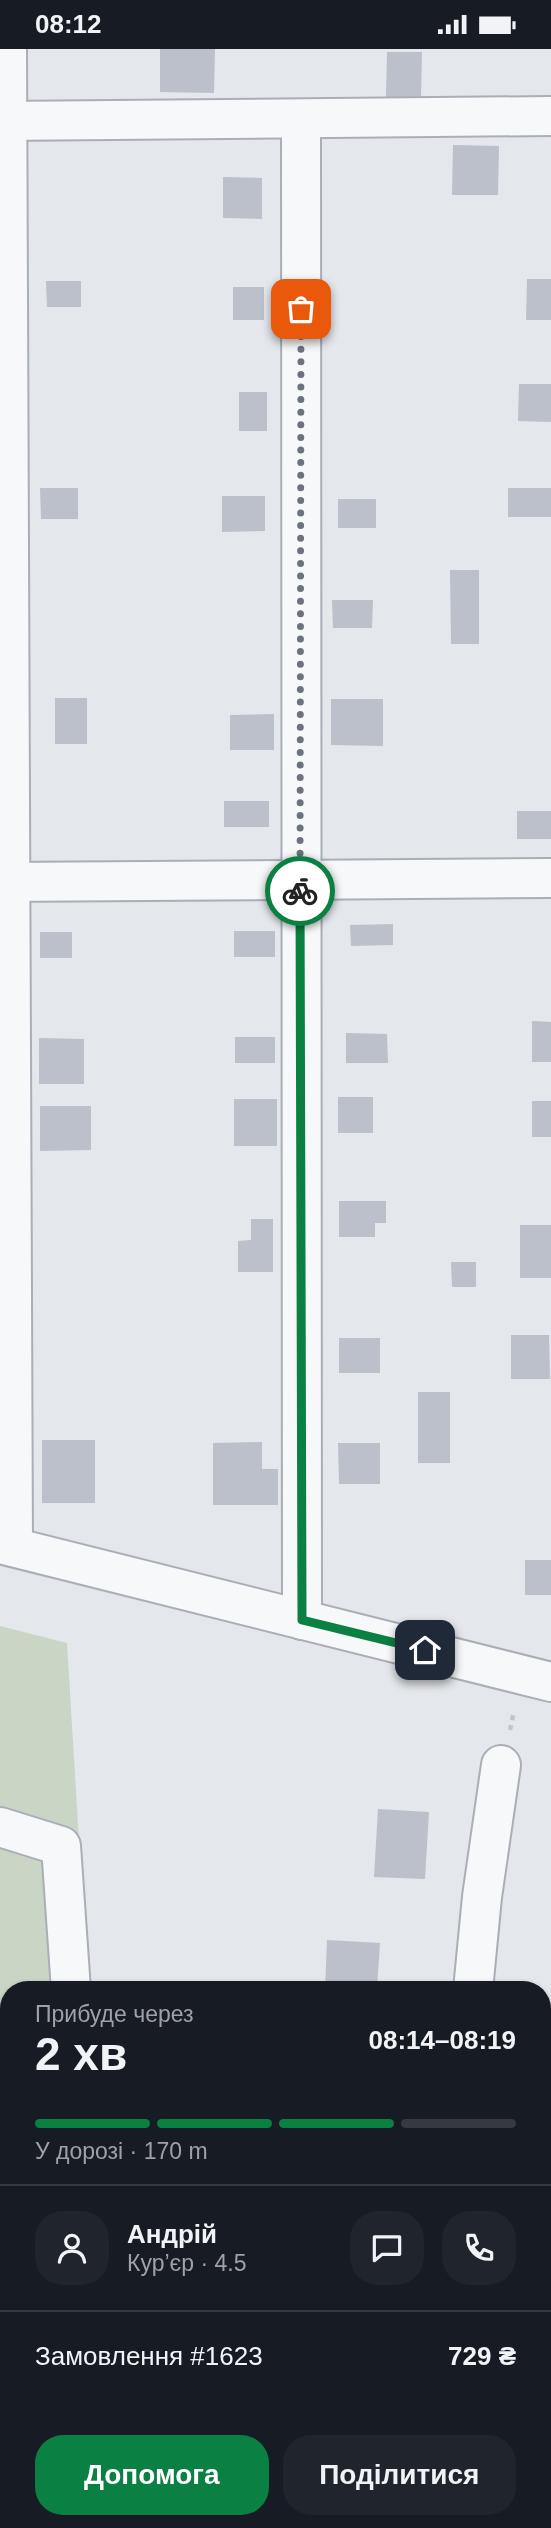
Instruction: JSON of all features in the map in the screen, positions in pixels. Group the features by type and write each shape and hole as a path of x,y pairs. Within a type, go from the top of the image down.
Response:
{"street":[{"path":"7,49 4,121 6,1545 537,1678"},
{"path":"4,121 551,116"},
{"path":"301,118 302,1620"},
{"path":"5,882 551,878"},
{"path":"474,1981 482,1897 501,1765"},
{"path":"0,1827 61,1846 70,1981"}],"path":[{"path":"501,1765 537,1678"}],"green space":[{"path":"0,1626 67,1643 87,1981 0,1981"}],"building":[{"path":"160,49 215,49 214,93 160,92"},
{"path":"387,52 422,52 421,97 386,97"},
{"path":"453,145 499,146 498,195 452,195"},
{"path":"223,177 262,178 262,219 223,218"},
{"path":"527,279 551,279 551,320 526,320"},
{"path":"46,281 81,281 81,307 47,307"},
{"path":"233,287 264,287 264,320 233,320"},
{"path":"519,384 551,384 551,422 518,421"},
{"path":"239,392 267,392 267,431 239,431"},
{"path":"40,488 78,488 78,519 41,519"},
{"path":"508,488 551,488 551,517 508,517"},
{"path":"222,496 265,496 265,531 222,532"},
{"path":"338,499 376,499 376,528 338,528"},
{"path":"450,570 479,570 479,644 451,644"},
{"path":"332,600 373,600 372,628 333,628"},
{"path":"55,698 87,698 87,744 55,744"},
{"path":"331,699 383,699 383,746 331,745"},
{"path":"274,714 274,750 230,750 230,715"},
{"path":"224,801 269,801 269,827 224,827"},
{"path":"517,811 551,811 551,839 517,839"},
{"path":"393,924 393,945 351,946 350,925"},
{"path":"234,931 275,931 275,957 234,957"},
{"path":"40,932 72,932 72,958 40,958"},
{"path":"532,1021 551,1022 551,1062 532,1062"},
{"path":"346,1033 387,1034 388,1063 346,1063"},
{"path":"235,1037 275,1037 275,1063 235,1063"},
{"path":"39,1038 84,1039 84,1084 39,1084"},
{"path":"338,1097 373,1097 373,1133 338,1133"},
{"path":"234,1099 277,1099 277,1146 234,1146"},
{"path":"532,1101 551,1101 551,1137 532,1137"},
{"path":"40,1106 91,1106 91,1150 40,1151"},
{"path":"339,1201 386,1201 386,1223 375,1223 375,1237 339,1237"},
{"path":"251,1219 273,1219 273,1272 238,1272 238,1241 251,1240"},
{"path":"520,1225 551,1225 551,1278 520,1278"},
{"path":"451,1262 476,1262 476,1287 452,1287"},
{"path":"511,1335 549,1335 550,1379 511,1379"},
{"path":"339,1338 380,1338 380,1373 339,1373"},
{"path":"418,1392 450,1392 450,1463 418,1463"},
{"path":"42,1440 95,1440 95,1503 42,1503"},
{"path":"262,1442 262,1469 278,1469 278,1505 213,1505 213,1443"},
{"path":"338,1443 380,1443 380,1484 339,1484"},
{"path":"525,1560 551,1560 551,1595 525,1595"},
{"path":"378,1809 429,1812 425,1879 374,1877"},
{"path":"327,1940 380,1943 378,1981 325,1981"}],"way so far":[{"path":"300,891 301,309"}],"route":[{"path":"300,891 302,1620 425,1650"}]}
